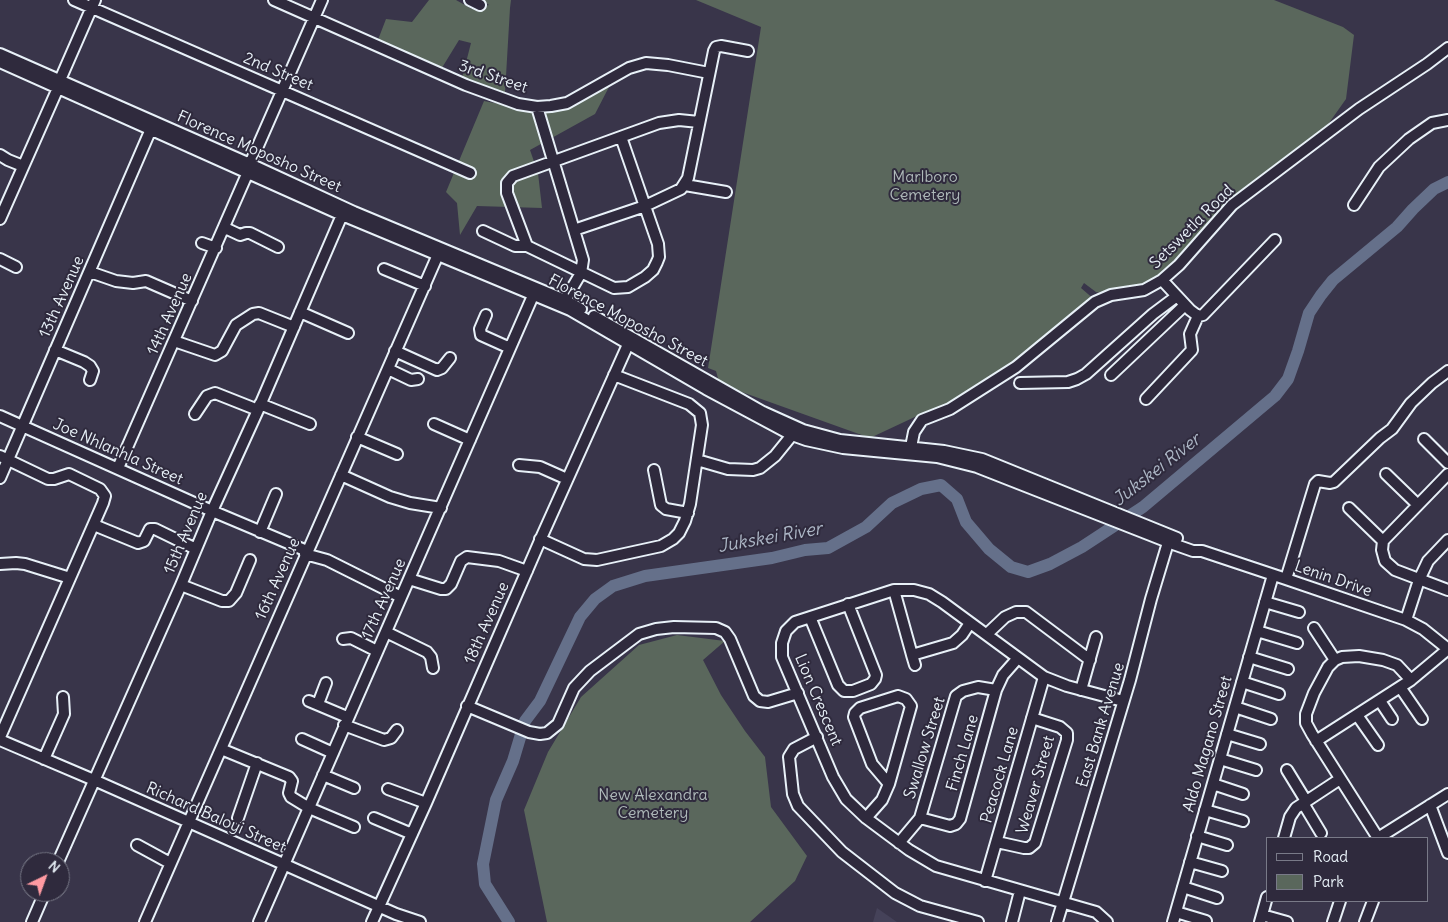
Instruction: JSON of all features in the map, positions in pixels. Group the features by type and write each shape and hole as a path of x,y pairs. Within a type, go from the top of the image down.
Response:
{"street":[{"name":"2nd Street","path":"74,0 93,4 470,173"},
{"name":"3rd Street","path":"274,0 460,83 496,97 537,107 567,103 630,68 646,63 668,65 708,73"},
{"name":"14th Avenue","path":"118,468 216,248 322,0"},
{"path":"470,0 480,5"},
{"path":"0,219 93,4"},
{"path":"574,230 645,206 678,192 685,185 690,171 708,73 714,51 716,47 721,46 748,51"},
{"name":"Setswetla Road","path":"911,447 914,432 922,420 950,409 1016,367 1095,302 1111,295 1144,290 1162,280 1179,265 1232,205 1359,109 1448,48"},
{"name":"Florence Moposho Street","path":"0,54 151,129 346,208 439,253"},
{"name":"Florence Moposho Street","path":"0,62 59,84 249,168 342,215 534,292 763,412 803,430 840,440 967,455 1066,502 1169,538"},
{"path":"537,107 583,260 581,272 565,300"},
{"path":"1354,205 1379,167 1409,139 1432,123 1448,120"},
{"path":"527,246 507,193 507,183 517,173 668,121 699,122"},
{"name":"13th Avenue","path":"0,478 4,458 22,426 151,129"},
{"path":"483,231 516,246 527,246 614,288 622,289 628,287 653,270 659,258 659,249 621,137"},
{"path":"0,155 23,166"},
{"path":"685,185 726,192"},
{"name":"15th Avenue","path":"62,852 342,215"},
{"path":"224,228 240,234 250,233 278,247"},
{"path":"1198,316 1208,311 1275,240"},
{"path":"202,242 216,248"},
{"name":"16th Avenue","path":"145,922 439,253"},
{"path":"0,259 16,266"},
{"path":"384,268 425,286"},
{"path":"90,272 116,281 129,283 146,281 192,301"},
{"path":"1162,280 1198,316"},
{"name":"Florence Moposho Street","path":"534,292 565,300 732,404 792,435 843,448 946,459 1003,472 1076,497 1153,532"},
{"name":"17th Avenue","path":"259,922 534,292"},
{"path":"1020,383 1068,382 1086,374 1176,296"},
{"path":"1111,375 1185,305"},
{"path":"300,312 348,333"},
{"path":"174,341 215,355 222,351 236,325 252,314 259,313 294,327"},
{"path":"486,315 479,332 510,348"},
{"path":"1146,399 1192,350 1190,334 1198,316"},
{"name":"18th Avenue","path":"372,922 426,803 540,539 630,341"},
{"path":"55,350 90,366 93,370 90,380"},
{"path":"395,351 437,370 442,368 450,358"},
{"path":"388,369 412,380 418,379"},
{"path":"1286,579 1315,484 1318,481 1334,482 1392,429 1411,403 1448,371"},
{"path":"540,539 584,559 596,560 661,546 679,533 688,513 702,425 700,413 690,404 614,375"},
{"path":"195,414 208,396 214,393 310,424"},
{"name":"Joe Nhlanhla Street","path":"0,416 306,553 327,560 401,597"},
{"path":"434,424 470,440"},
{"path":"697,460 728,469 753,470 760,468 776,456 792,435"},
{"path":"357,438 397,454"},
{"path":"1424,439 1448,464"},
{"path":"0,739 105,498 101,490 70,474 64,474 51,479 4,458"},
{"path":"519,466 540,467 567,479"},
{"path":"654,470 661,505 666,509 688,513"},
{"path":"1386,474 1418,505"},
{"path":"1448,474 1383,541 1382,555 1389,566 1404,575 1448,590"},
{"path":"341,475 390,497 410,503 441,508"},
{"path":"260,532 276,494"},
{"path":"1349,508 1383,541"},
{"path":"94,525 138,544 144,541 150,529 155,529 196,549"},
{"name":"Lenin Drive","path":"1169,538 1406,620 1423,628 1448,649"},
{"name":"East Bank Avenue","path":"1057,922 1130,680 1169,538"},
{"path":"1406,620 1419,580 1428,561 1448,540"},
{"path":"409,579 444,589 450,584 462,561 467,556 499,561 527,571"},
{"path":"181,585 222,601 229,601 236,593 250,560"},
{"path":"0,564 25,564 70,578"},
{"name":"Aldo Magano Street","path":"1174,917 1273,575"},
{"path":"894,590 913,660 953,643 962,635 970,623"},
{"name":"Lion Crescent","path":"1107,922 1096,912 936,866 899,843 866,818 850,803 839,788 782,657 782,643 786,631 791,625 810,616 894,590 914,590 929,594 1044,676 1081,690 1123,701"},
{"path":"1265,602 1299,612"},
{"path":"810,616 838,685 844,691 853,691 871,684 876,679 876,675 848,604"},
{"path":"987,634 1010,614 1026,612 1090,660"},
{"path":"467,706 529,732 540,734 555,728 574,688 582,678 644,632 674,627 701,627 722,630 730,639 757,700 768,702 798,693"},
{"path":"1314,628 1336,660"},
{"path":"1257,631 1297,643"},
{"path":"386,632 427,652 432,657 433,668"},
{"path":"1081,690 1096,637"},
{"path":"343,639 351,638 377,651"},
{"path":"1316,741 1411,680 1448,649"},
{"path":"1377,837 1316,741 1306,723 1306,714 1328,667 1336,660 1348,656 1376,658 1397,665 1411,680"},
{"path":"1250,657 1288,669"},
{"name":"Finch Lane","path":"920,818 950,826 956,824 960,819 996,690 1003,675 1018,658"},
{"name":"Peacock Lane","path":"985,881 1044,676"},
{"path":"1242,682 1278,694"},
{"path":"326,684 313,703 384,740 391,738 397,730"},
{"name":"Swallow Street","path":"899,843 920,818 956,696 963,691 978,687 996,690"},
{"path":"1400,687 1422,719"},
{"path":"866,818 882,800 889,784 910,709 908,701 902,696 860,708 855,713 854,718 872,764 889,784"},
{"path":"44,759 64,714 63,697"},
{"path":"1380,701 1392,719"},
{"path":"1235,707 1271,719"},
{"path":"1357,715 1378,746"},
{"name":"Weaver Street","path":"996,842 1027,848 1035,844 1067,740 1067,734 1060,727 1032,718"},
{"path":"1227,734 1260,744"},
{"path":"817,737 794,748 789,757 793,794 798,806 842,852 900,896 920,906 978,922"},
{"name":"Richard Baloyi Street","path":"0,739 379,906 420,922"},
{"path":"302,739 332,753"},
{"path":"221,749 290,777 292,781 289,792 290,796 309,808 354,827"},
{"path":"1220,759 1256,770"},
{"path":"238,818 257,764"},
{"path":"1287,770 1321,833"},
{"path":"323,775 354,788"},
{"path":"1284,837 1293,812 1304,802 1340,779"},
{"path":"1213,784 1243,794"},
{"path":"388,789 426,803"},
{"path":"1380,837 1448,794"},
{"path":"1430,805 1448,853"},
{"path":"1205,810 1243,821"},
{"path":"374,818 412,834"},
{"path":"1197,836 1227,845"},
{"path":"137,845 170,863"},
{"path":"1190,862 1222,871"},
{"path":"1183,887 1217,898"},
{"path":"1012,922 1020,891"},
{"path":"1266,900 1261,918 1287,922"},
{"path":"32,922 41,902"},
{"path":"1333,922 1340,902"},
{"path":"1365,922 1373,902"},
{"path":"1174,917 1206,921"}],"shaded area":[{"path":"877,908 897,922 873,922"}],"green space":[{"path":"429,0 456,0 472,9 489,5 482,0 511,0 505,93 462,78 471,43 459,40 440,71 376,45 386,19 412,22"},
{"name":"Marlboro Cemetery","path":"696,0 1274,0 1343,27 1354,35 1346,99 1324,130 1230,205 1170,272 1147,289 1106,294 1096,292 1084,283 1081,288 1095,300 1035,349 951,405 919,415 870,438 725,386 719,382 716,371 708,368 761,27"},
{"path":"610,85 595,114 530,150 538,173 542,208 477,206 460,235 457,203 446,192 484,101 521,108 568,106"},
{"name":"New Alexandra Cemetery","path":"677,635 725,641 703,660 721,695 765,757 771,807 807,856 795,881 750,922 547,922 524,810 548,752 581,697 639,645"}],"waterway":[{"name":"Jukskei River","path":"509,922 485,884 483,864 496,800 513,761 525,721 540,701 580,617 595,599 613,586 645,576 772,558 805,550 828,548 866,527 892,503 921,489 941,485 957,499 966,522 989,549 1011,567 1028,572 1050,564 1082,547 1143,507 1275,396 1288,379 1309,313 1333,280 1397,227 1434,189 1448,182"}]}
